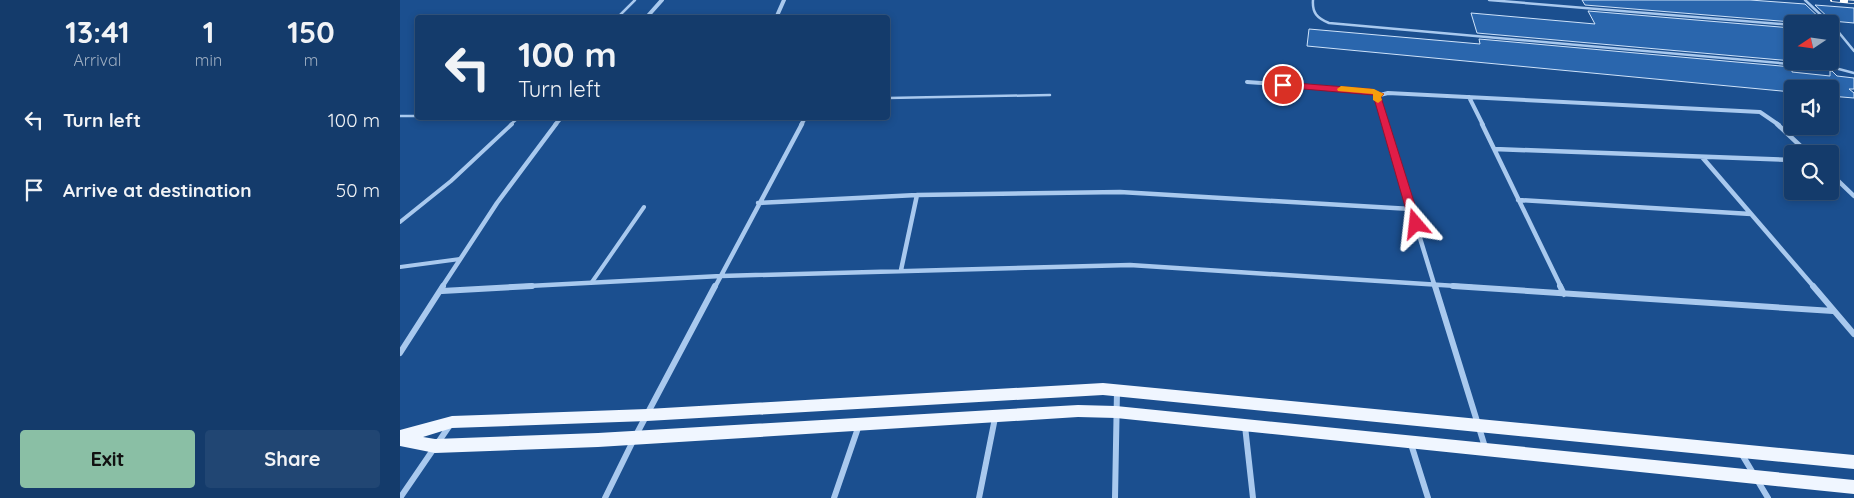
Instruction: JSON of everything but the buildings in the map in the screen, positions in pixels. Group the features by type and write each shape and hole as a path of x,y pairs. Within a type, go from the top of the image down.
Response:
{"main road":[{"path":"400,438 452,422 647,415 1075,389 1118,390 1854,462"},
{"path":"400,438 435,446 635,437 1078,411 1116,412 1854,487"}],"street":[{"path":"649,15 662,0"},
{"path":"777,15 784,0"},
{"path":"1248,82 1371,91 1379,94 1760,112 1773,120 1799,145"},
{"path":"1379,94 1376,96 1485,448"},
{"path":"1469,98 1564,294"},
{"path":"400,353 522,166 559,120"},
{"path":"605,498 758,203 804,120"},
{"path":"1494,149 1784,160"},
{"path":"1702,157 1854,334"},
{"path":"1839,182 1854,196"},
{"path":"1848,190 1854,191"},
{"path":"758,203 917,195 1120,192 1411,209"},
{"path":"901,270 917,195"},
{"path":"1518,200 1751,214"},
{"path":"442,291 721,276 1130,265 1833,311"},
{"path":"1115,498 1118,390"},
{"path":"979,498 995,416"},
{"path":"400,498 452,422"},
{"path":"834,498 859,424"},
{"path":"1244,425 1253,498"},
{"path":"1410,442 1428,498"},
{"path":"1739,450 1768,498"}],"lane":[{"path":"620,15 635,0"},
{"path":"1313,0 1311,10 1313,14 1317,18 1329,23 1835,68 1854,73"},
{"path":"1489,0 1784,24"},
{"path":"1805,0 1821,15"},
{"path":"1839,33 1854,51"},
{"path":"890,98 1050,95"},
{"path":"400,116 415,116"},
{"path":"400,222 451,181 516,120"},
{"path":"592,282 644,207"},
{"path":"400,266 460,259"}],"railway":[{"path":"1832,0 1854,2"}],"slow traffic":[{"path":"1341,89 1371,91 1379,94 1376,96 1378,100"}],"route":[{"path":"1283,85 1371,91 1379,94 1376,96 1416,224"}]}
